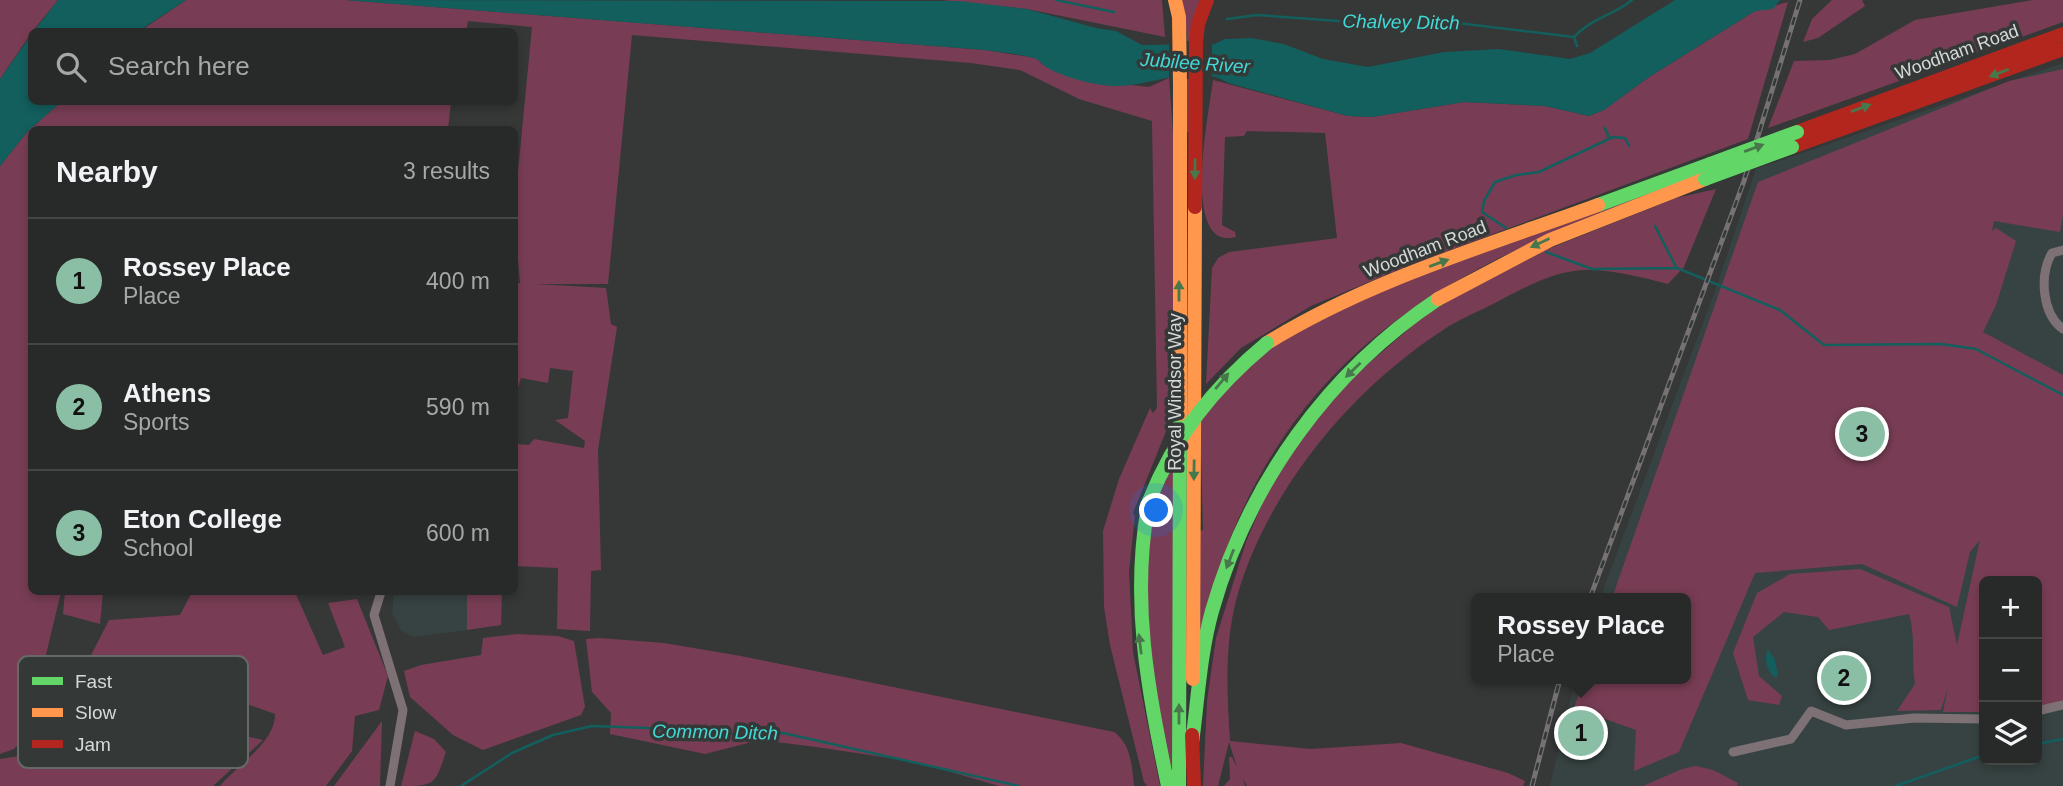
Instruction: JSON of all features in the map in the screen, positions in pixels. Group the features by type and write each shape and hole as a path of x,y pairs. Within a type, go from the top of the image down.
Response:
{"main road":[{"name":"Royal Windsor Way","path":"1175,0 1179,33 1180,103 1180,784"},
{"name":"Royal Windsor Way","path":"1180,784 1192,743 1196,36 1206,0"},
{"name":"Woodham Road","path":"1180,784 1138,620 1136,582 1149,501 1163,463 1179,433 1228,373 1266,343 1310,317 1387,282 2063,34"},
{"name":"Woodham Road","path":"1192,743 1212,614 1246,518 1297,431 1334,388 1402,323 1481,272 1603,216 2063,49"}],"street":[{"path":"2063,250 2052,253 2048,261 2045,284 2050,316 2063,329"},
{"path":"380,595 374,615 403,710 390,786"},
{"path":"2042,710 2063,705"},
{"path":"1733,752 1791,739 1799,732 1811,711 1846,725 1914,718 1979,719"}],"shaded area":[{"path":"0,0 58,0 35,28 28,28 28,38 0,79"},
{"path":"186,0 345,0 985,50 1036,58 1046,67 1115,86 1123,84 1149,87 1169,78 1174,147 1173,414 1133,513 1135,516 1129,571 1133,652 1160,786 1147,786 1144,782 1110,645 1104,607 1103,531 1119,479 1150,408 1153,413 1157,408 1152,121 1079,99 1020,70 971,63 632,35 608,284 535,284 606,288 611,324 617,327 598,450 601,570 591,571 590,631 557,629 558,568 518,566 518,444 529,445 534,439 584,448 585,441 555,420 568,418 573,371 550,368 548,383 521,378 518,388 518,172 532,27 468,21 467,28 145,28"},
{"path":"942,0 1162,0 1165,37 1027,9"},
{"path":"1182,0 1203,0 1190,133 1185,131 1187,34"},
{"path":"1832,0 1862,0 1865,6 1818,38 1803,42 1812,19"},
{"path":"2033,0 2063,0 2063,22 1768,128 1794,61 1830,60 1855,54 1915,20"},
{"path":"1788,2 1748,139 1410,265 1311,306 1241,348 1206,384 1212,268 1218,258 1229,252 1337,238 1325,133 1247,131 1244,136 1225,137 1222,225 1235,232 1236,237 1219,236 1208,223 1203,201 1202,175 1213,80 1348,116 1372,117 1464,102 1545,106 1589,116 1604,110 1649,77 1755,11"},
{"path":"2063,63 2063,786 1550,786 1574,684 1691,684 1691,593 1602,593 1716,288 1756,169"},
{"path":"2063,69 2063,214 2060,232 1994,221 1992,231 1996,228 2016,241 1996,305 1983,332 2063,375 2063,702 2042,707 2042,576 1979,576 1979,712 1943,712 1948,687 1941,710 1897,711 1915,684 1909,614 1829,630 1818,617 1784,612 1753,637 1759,676 1782,696 1779,705 1748,700 1733,653 1757,593 1790,574 1860,569 1949,607 1957,645 1980,540 1970,552 1957,607 1862,564 1755,573 1679,752 1634,771 1636,730 1574,708 1582,684 1691,684 1691,593 1614,593 1758,182 2009,81"},
{"path":"58,105 451,105 448,126 34,126"},
{"path":"27,132 28,595 60,595 46,656 18,656 18,744 14,749 0,754 0,166"},
{"path":"1697,176 1552,234 1484,266 1422,302 1365,346 1313,398 1269,460 1226,549 1197,657 1198,532 1203,530 1200,414 1254,355 1359,297"},
{"path":"1716,189 1684,267 1668,284 1596,270 1574,271 1544,279 1449,326 1377,381 1318,444 1293,479 1252,554 1238,593 1229,648 1230,741 1311,749 1401,743 1508,773 1525,781 1523,786 1247,786 1243,779 1245,786 1224,786 1230,779 1229,757 1232,757 1237,767 1229,742 1218,786 1203,786 1207,701 1216,638 1246,542 1277,468 1340,388 1424,316 1508,265 1676,198"},
{"path":"1172,453 1175,482 1174,775 1164,745 1141,636 1144,528"},
{"path":"65,595 103,595 100,624 63,614"},
{"path":"190,595 296,595 323,655 345,647 328,603 357,599 388,676 379,710 355,716 352,751 326,786 220,786 238,768 248,768 248,759 262,744 274,724 275,714 248,704 248,656 91,656 109,620 180,615"},
{"path":"394,595 467,595 467,630 413,637 401,630 392,613"},
{"path":"467,595 502,595 501,625 467,630"},
{"path":"517,634 558,636 574,641 585,707 581,715 483,750 453,735 410,697 404,671 421,665 481,655 483,638"},
{"path":"586,639 664,643 741,656 1114,732 1127,749 1134,786 999,786 917,762 816,747 760,740 705,754 610,734 611,713 592,692"},
{"path":"382,721 380,786 334,786"},
{"path":"415,731 434,739 446,752 432,781 428,784 401,786"},
{"path":"248,737 263,740 248,754"},
{"path":"18,756 18,768 233,768 213,786 0,786 0,759"},
{"path":"1696,766 1713,770 1738,783 1737,786 1643,786 1682,769"}],"water":[{"path":"58,0 186,0 144,28 36,28"},
{"name":"Jubilee River","path":"345,0 959,1 1027,9 1116,31 1142,45 1214,44 1225,39 1251,38 1284,44 1323,59 1368,67 1444,52 1499,49 1570,59 1590,53 1675,0 1780,0 1773,9 1755,11 1649,77 1604,110 1589,116 1545,106 1464,102 1372,117 1348,116 1200,74 1113,86 1069,77 1053,71 1038,60 1021,55 985,50"},
{"path":"28,39 28,105 58,105 34,126 28,126 28,131 0,166 0,79"},
{"path":"1768,649 1775,660 1778,676 1774,677 1768,667"}],"pier":[{"path":"1169,41 1212,41 1212,79 1169,79"}],"waterway":[{"name":"Chalvey Ditch","path":"1056,0 1114,12"},
{"path":"1574,37 1587,26 1632,0"},
{"name":"Chalvey Ditch","path":"1227,19 1257,15 1379,24 1441,21 1574,37"},
{"path":"1574,37 1577,46"},
{"path":"1605,128 1609,138"},
{"path":"1506,228 1482,212 1484,201 1495,182 1516,175 1539,172 1613,137 1625,138 1629,146"},
{"path":"1655,226 1676,267"},
{"path":"1546,252 1592,269 1677,268 1780,310 1824,345 1941,344 1976,349 2063,395"},
{"name":"Common Ditch","path":"461,786 512,753 553,735 592,726 648,728 704,735 783,733 1019,786"},
{"path":"2042,743 2063,739"},
{"path":"1896,786 1979,757"}],"railway":[{"path":"1592,593 1744,181 1800,0"},
{"path":"1532,786 1559,684"}],"traffic: fast":[{"path":"1710,164 1797,132"},
{"path":"1705,179 1792,147"},
{"path":"1598,205 1710,164"},
{"path":"1192,743 1202,660 1212,611 1247,519 1270,476 1297,435 1361,361 1398,328 1438,299"},
{"path":"1149,501 1171,455 1198,414 1229,378 1267,343"},
{"path":"1179,786 1180,414"},
{"path":"1149,501 1141,573 1141,609 1148,679 1168,786"}],"traffic: slow":[{"path":"1175,0 1179,17 1180,84 1180,414"},
{"path":"1438,299 1550,240 1705,179"},
{"path":"1267,343 1387,282 1598,205"},
{"path":"1193,679 1195,207"}],"traffic: jam":[{"path":"1195,207 1196,42 1198,24 1207,0"},
{"path":"1797,132 2063,34"},
{"path":"1792,147 2063,49"},
{"path":"1192,735 1194,786"}],"place":[{"name":"Eton College","path":"1862,434"},
{"name":"Athens","path":"1844,678"},
{"name":"Rossey Place","path":"1581,733"}]}
